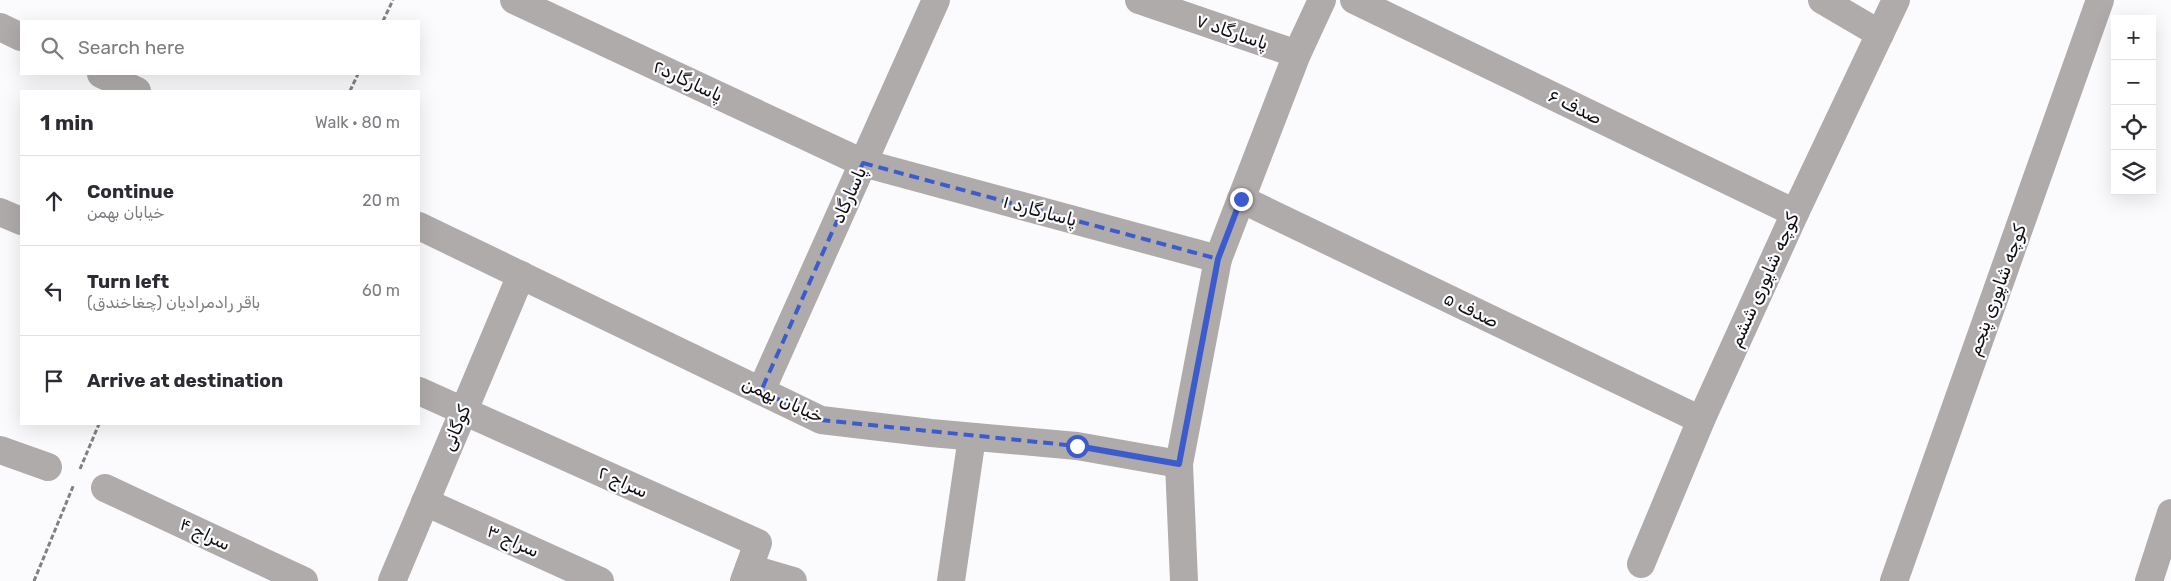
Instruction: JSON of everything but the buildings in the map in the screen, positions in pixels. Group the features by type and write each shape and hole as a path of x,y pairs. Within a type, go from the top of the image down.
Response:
{"street":[{"name":"پاسارگارد۲","path":"514,0 863,163"},
{"name":"پاسارگاد","path":"761,391 936,0"},
{"name":"پاسارگاد ۷","path":"1139,0 1297,54"},
{"path":"1184,581 1179,464 1218,259 1297,54 1322,0"},
{"name":"صدف ۶","path":"1354,0 1795,213"},
{"path":"1822,0 1880,34"},
{"name":"کوچه شاپوری ششم","path":"1642,564 1701,420 1795,213 1896,0"},
{"name":"کوچه شاپوری پنجم","path":"1894,581 2100,0"},
{"path":"0,27 20,37"},
{"path":"103,75 136,90"},
{"name":"پاسارگارد ۱","path":"863,163 1218,259"},
{"name":"صدف ۵","path":"1241,199 1701,420"},
{"path":"0,212 20,221"},
{"name":"خیابان بهمن","path":"420,226 821,420 972,437 1077,446 1179,464"},
{"name":"کوگانی","path":"392,581 521,275"},
{"path":"420,390 464,410"},
{"name":"سراج ۲","path":"464,410 758,543 747,574"},
{"path":"951,581 972,437"},
{"path":"0,450 48,467"},
{"name":"سراج ۴","path":"106,488 304,581"},
{"name":"سراج ۳","path":"425,502 600,581"},
{"path":"2149,581 2171,513"},
{"path":"747,574 793,581"}],"path":[{"path":"383,20 393,0"},
{"path":"350,90 358,75"},
{"path":"34,581 99,425"}],"highlighted area":[{"path":"863,163 1218,259 1179,464 1077,446 821,420 761,391"}],"route":[{"path":"1077,446 1179,464 1218,259 1241,199"}]}
